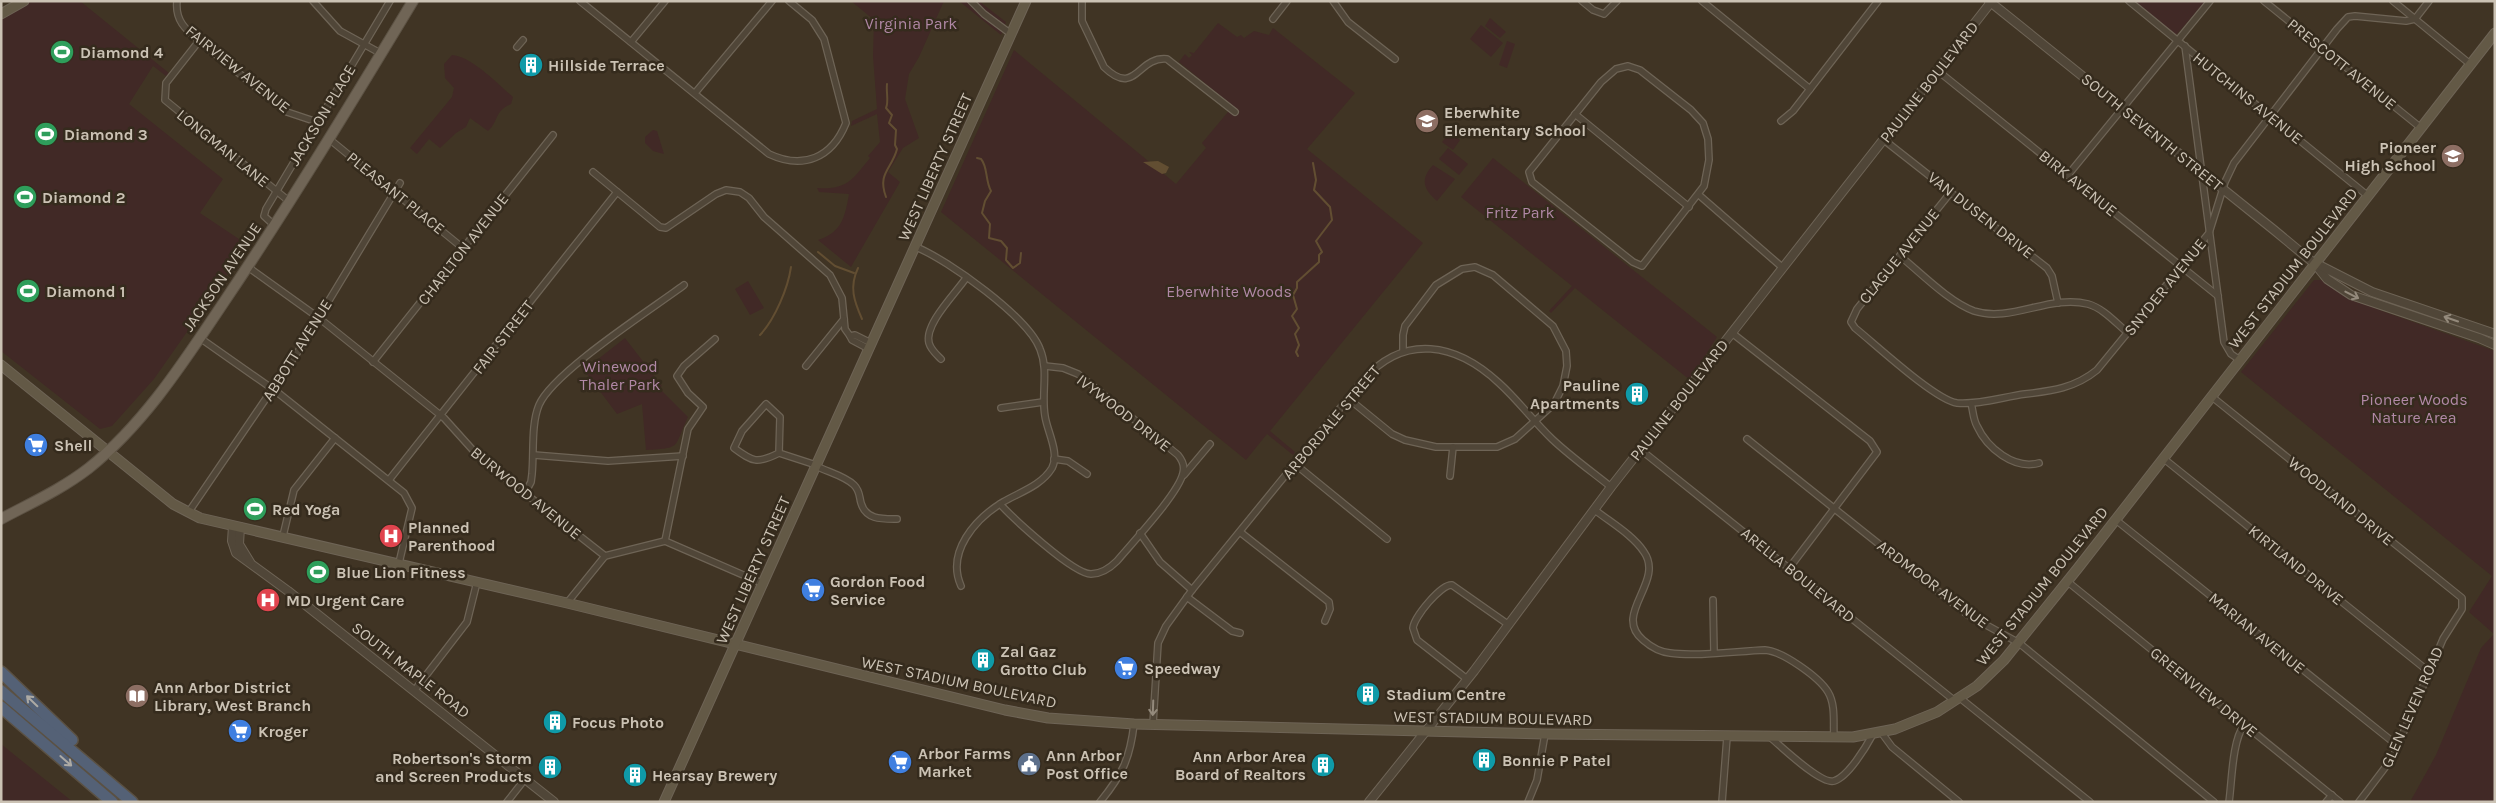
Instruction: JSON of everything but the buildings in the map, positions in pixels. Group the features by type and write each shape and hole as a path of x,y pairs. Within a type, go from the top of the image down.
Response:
{"highway":[{"path":"1,672 93,760 114,786"},
{"path":"1,691 132,802"},
{"path":"1,707 112,802"}],"main road":[{"path":"1,14 24,1"},
{"name":"JACKSON AVENUE","path":"1,519 58,489 107,451 158,396 200,338 275,226 413,1"},
{"name":"WEST LIBERTY STREET","path":"664,802 1026,1"},
{"name":"WEST STADIUM BOULEVARD","path":"188,513 236,527 399,563 1016,712 1093,723 1771,738 1834,738 1877,733 1904,726 1936,712 1957,699 1991,674 2019,643 2495,33"},
{"path":"1,365 173,504 188,513"}],"street":[{"name":"FAIRVIEW AVENUE","path":"177,1 177,17 185,28 199,41 287,112 317,122"},
{"path":"313,1 334,26 364,46 380,53"},
{"name":"JACKSON PLACE","path":"275,226 264,216 317,122 390,1"},
{"path":"580,1 769,154 780,159 796,162 811,160 824,153 836,142 846,123 824,40 812,20 789,1"},
{"path":"631,42 665,1"},
{"path":"695,93 772,1"},
{"path":"971,1 984,14 1011,34"},
{"path":"1082,1 1082,20 1104,67 1110,72 1120,79 1128,80 1157,60 1167,59 1235,112"},
{"path":"1273,19 1287,1"},
{"path":"1334,1 1348,22 1395,59"},
{"path":"1582,1 1593,10 1604,14 1617,1"},
{"path":"1702,1 1810,88"},
{"path":"1781,121 1793,111 1878,1"},
{"name":"HUTCHINS AVENUE","path":"2129,1 2368,196"},
{"path":"2068,175 2210,1"},
{"name":"PRESCOTT AVENUE","path":"2264,1 2421,128"},
{"path":"2393,1 2470,64"},
{"path":"2415,19 2429,1"},
{"name":"PAULINE BOULEVARD","path":"1369,802 1509,625 1611,487 1991,2"},
{"name":"SOUTH SEVENTH STREET","path":"1991,2 2315,264 2327,279 2351,295 2495,346"},
{"name":"SNYDER AVENUE","path":"1851,322 1855,328 1944,398 1955,403 1971,403 2057,390 2076,385 2096,370 2209,233 2234,163 2268,115 2348,17 2364,16 2406,21 2415,19"},
{"path":"517,47 523,40"},
{"name":"LONGMAN LANE","path":"199,41 166,83 165,100 290,202"},
{"path":"2185,46 2224,342 2231,354 2240,360"},
{"path":"1634,66 1698,116 1707,132 1709,160 1707,175 1699,195 1642,266 1633,262 1532,182 1529,172 1575,114 1607,76 1616,69 1634,66"},
{"name":"BIRK AVENUE","path":"1938,71 2218,296"},
{"path":"1575,114 1689,207"},
{"name":"CHARLTON AVENUE","path":"372,362 553,135"},
{"name":"PLEASANT PLACE","path":"328,138 395,190 464,248"},
{"name":"VAN DUSEN DRIVE","path":"1884,140 2047,268 2052,276 2058,303"},
{"path":"593,172 660,227 666,228 716,194 726,190 740,192 749,198 764,217 830,275 842,298 845,328 850,336 856,335 870,346"},
{"name":"ABBOTT AVENUE","path":"188,513 319,318 400,183"},
{"name":"FAIR STREET","path":"389,480 617,192"},
{"name":"CLAGUE AVENUE","path":"1851,322 1857,308 1951,192"},
{"path":"1699,195 1783,268"},
{"path":"916,247 945,262 1015,314 1029,328 1040,348 1045,366 1043,402 1054,459 1044,478 1000,504 966,537 958,553 957,566 961,586"},
{"path":"1900,256 1959,304 1975,311 2004,313 2058,303 2088,304 2101,310 2128,333"},
{"name":"SOUTH SEVENTH STREET","path":"2315,264 2372,292 2495,334"},
{"name":"BURWOOD AVENUE","path":"248,267 319,318 454,428 480,458 605,556"},
{"path":"1349,399 1392,434 1405,440 1420,444 1453,447 1498,447 1515,439 1557,398 1567,366 1566,351 1554,326 1484,269 1462,269 1436,285 1405,326 1402,335 1404,350"},
{"path":"941,359 932,350 929,336 941,310 966,278"},
{"path":"525,493 531,482 539,405 557,381 684,286"},
{"path":"806,366 844,319"},
{"path":"1732,334 1870,441 1876,448 1876,456 1790,567"},
{"path":"200,338 273,389 404,493 412,508 399,563"},
{"path":"665,541 688,429 703,407 688,393 677,376 684,366 715,339"},
{"name":"ARBORDALE STREET","path":"1153,724 1158,643 1166,626 1192,590 1363,380 1382,361 1404,350 1442,350 1468,360 1500,384 1554,440 1611,487"},
{"name":"IVYWOOD DRIVE","path":"1045,366 1063,368 1078,374 1111,400 1178,455 1184,463 1182,478"},
{"name":"WOODLAND DRIVE","path":"2212,396 2458,594 2464,603 2462,609"},
{"path":"1001,408 1043,402"},
{"path":"1971,403 1976,425 1986,441 1999,453 2024,464 2039,464"},
{"path":"780,453 780,417 766,404 742,431 734,448 749,459 758,461 780,453 816,466 854,485 859,492 865,512 871,516 880,520 897,519"},
{"path":"282,536 294,490 335,438"},
{"name":"ARDMOOR AVENUE","path":"1747,439 1968,614 2019,643 2214,802"},
{"path":"1000,504 1070,565 1091,574 1108,570 1140,533 1210,444"},
{"path":"1450,476 1453,447"},
{"name":"ARELLA BOULEVARD","path":"1641,450 2090,802"},
{"path":"534,455 608,460 683,456"},
{"name":"KIRTLAND DRIVE","path":"2163,458 2428,672"},
{"path":"1054,459 1068,461 1087,474"},
{"path":"1295,464 1388,539"},
{"path":"1595,510 1644,552 1648,561 1650,570 1647,582 1633,615 1632,623 1638,636 1654,648 1669,653 1775,651 1820,683 1828,693 1832,702 1834,738"},
{"name":"MARIAN AVENUE","path":"2116,520 2398,746"},
{"name":"SOUTH MAPLE ROAD","path":"236,527 238,544 250,562 554,802"},
{"path":"1240,532 1329,602 1330,609 1325,621"},
{"path":"1140,533 1160,562 1192,590"},
{"path":"567,603 605,556 665,541 764,584"},
{"path":"414,691 467,622 477,582"},
{"name":"GREENVIEW DRIVE","path":"2068,582 2340,802"},
{"path":"1467,679 1417,640 1413,634 1413,624 1441,588 1452,584 1509,625"},
{"path":"1187,597 1232,631 1240,633"},
{"path":"1713,600 1714,652"},
{"name":"GLEN LEVEN ROAD","path":"2359,802 2387,767 2398,746 2443,639 2462,609"},
{"path":"1100,802 1120,776 1127,763 1134,724"},
{"path":"2229,802 2240,730 2244,725"},
{"path":"1771,738 1815,774 1827,782 1833,782 1847,771 1877,733 1959,802"},
{"path":"1528,802 1537,780 1545,734"},
{"path":"1722,802 1727,737"},
{"path":"507,802 525,779"},
{"path":"2326,802 2332,795"}],"green space":[{"path":"32,1 80,1 169,73 166,76 153,66 129,104 223,179 200,213 248,245 154,379 112,426 100,429 1,351 1,19"},
{"path":"851,1 944,1 919,57 909,74 905,99 919,138 903,148 888,172 900,182 851,267 818,240 832,233 841,223 849,194 819,192 817,188 835,187 848,182 870,158 868,156 880,142 877,114 851,126 852,121 877,109 873,56 874,20"},
{"name":"Virginia Park","path":"959,1 979,1 1006,22 1001,35"},
{"path":"2134,1 2206,1 2176,35"},
{"path":"1490,18 1506,32 1500,38 1485,26"},
{"name":"Eberwhite Woods","path":"1218,23 1237,37 1241,35 1244,38 1254,31 1269,35 1273,28 1355,93 1307,149 1423,243 1270,431 1295,452 1293,455 1267,434 1246,460 941,212 1014,50 1176,184 1206,148 1202,143 1233,106 1179,62 1185,54 1189,58 1192,55 1189,52 1194,53"},
{"path":"1481,25 1503,43 1491,57 1470,39"},
{"path":"1507,41 1515,44 1507,68 1499,65"},
{"path":"452,55 476,65 513,97 511,104 499,113 488,131 470,118 466,127 456,133 440,148 429,139 417,154 410,148 452,97 454,88 445,78 444,64"},
{"path":"653,130 657,131 664,154 653,151 645,143 645,137"},
{"path":"1450,133 1460,140 1453,150 1442,142"},
{"path":"1448,148 1468,164 1459,175 1439,159"},
{"name":"Fritz Park","path":"1493,158 1717,337 1690,380 1575,288 1551,313 1549,311 1572,286 1461,197"},
{"path":"1433,165 1455,179 1437,201 1425,184 1426,175"},
{"name":"Pioneer Woods Nature Area","path":"2314,280 2322,280 2342,294 2382,311 2495,351 2495,802 2410,802 2436,755 2481,648 2494,634 2469,612 2492,576 2241,372"},
{"path":"748,281 764,308 750,315 735,289"},
{"name":"Winewood Thaler Park","path":"625,338 662,386 659,388 688,417 678,441 672,447 646,450 642,404 617,414 584,370"},
{"path":"1,744 73,802 1,802"}],"shaded area":[{"path":"1158,161 1169,167 1166,173 1162,174 1143,162"}],"waterway":[{"path":"886,197 884,177 897,149 895,145 896,130 889,123 892,115 886,108 887,84"},
{"path":"977,158 983,162 991,191 985,201 982,213 990,224 989,238 1001,241 1007,248 1006,260 1013,268 1020,263 1021,253"},
{"path":"1298,356 1296,352 1299,345 1295,334 1299,328 1292,316 1297,309 1293,295 1297,288 1297,282 1319,262 1319,255 1322,252 1316,241 1332,220 1330,207 1314,190 1316,180 1313,163"},
{"path":"818,252 835,266 854,273"},
{"path":"760,335 771,321 780,303 791,267"},
{"path":"858,268 853,288 862,319"}],"place":[{"name":"Diamond 4","path":"62,52"},
{"name":"Hillside Terrace","path":"531,65"},
{"name":"Eberwhite Elementary School","path":"1427,121"},
{"name":"Diamond 3","path":"46,134"},
{"name":"Pioneer High School","path":"2453,156"},
{"name":"Diamond 2","path":"25,197"},
{"name":"Diamond 1","path":"28,291"},
{"name":"Pauline Apartments","path":"1637,394"},
{"name":"Shell","path":"36,445"},
{"name":"Red Yoga","path":"255,509"},
{"name":"Planned Parenthood","path":"391,536"},
{"name":"Blue Lion Fitness","path":"318,572"},
{"name":"Gordon Food Service","path":"813,590"},
{"name":"MD Urgent Care","path":"268,600"},
{"name":"Zal Gaz Grotto Club","path":"983,660"},
{"name":"Speedway","path":"1126,668"},
{"name":"Stadium Centre","path":"1368,694"},
{"name":"Ann Arbor District Library, West Branch","path":"137,696"},
{"name":"Focus Photo","path":"555,722"},
{"name":"Kroger","path":"240,731"},
{"name":"Bonnie P Patel","path":"1484,760"},
{"name":"Arbor Farms Market","path":"900,762"},
{"name":"Ann Arbor Post Office","path":"1029,764"},
{"name":"Ann Arbor Area Board of Realtors","path":"1323,765"},
{"name":"Robertson's Storm and Screen Products","path":"550,767"},
{"name":"Hearsay Brewery","path":"635,775"}]}
